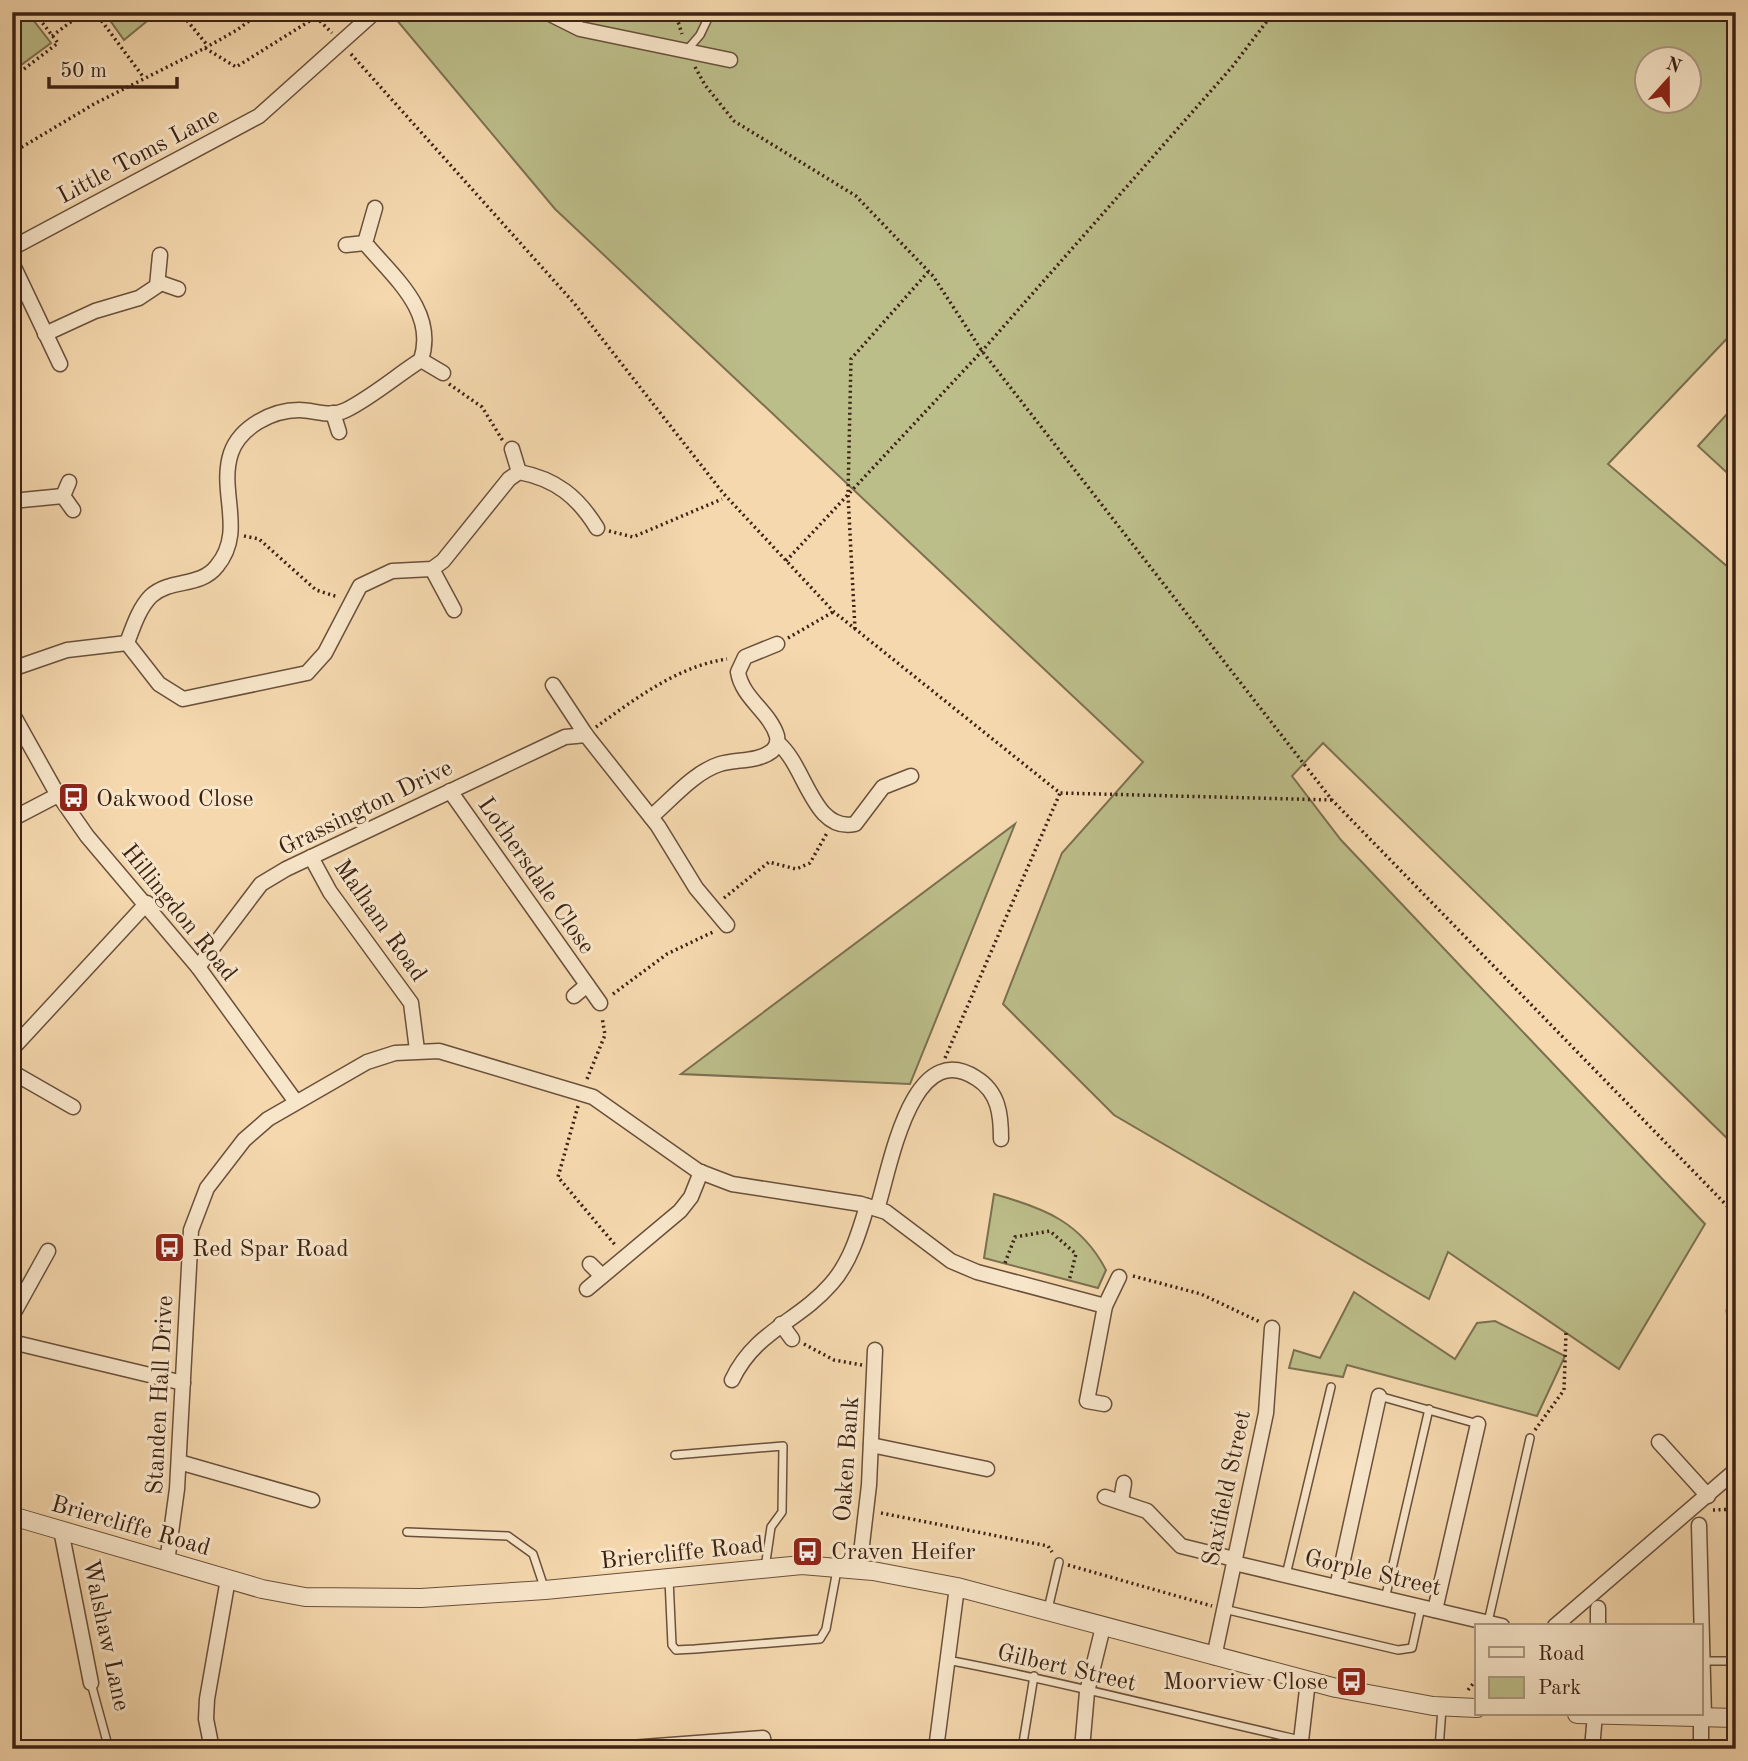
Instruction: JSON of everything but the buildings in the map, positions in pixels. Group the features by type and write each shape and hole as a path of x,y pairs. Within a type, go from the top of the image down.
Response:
{"street":[{"name":"Little Toms Lane","path":"12,248 259,116 375,12"},
{"path":"545,12 580,29 730,60"},
{"path":"365,243 375,208"},
{"path":"345,245 365,243"},
{"path":"127,643 142,607 152,595 164,588 203,580 224,557 231,544 231,453 252,425 280,412 299,410 333,413 345,410 421,360 425,347 426,325 419,309 365,243"},
{"path":"45,334 94,311 139,298 158,282 160,255"},
{"path":"12,263 60,364"},
{"path":"158,282 178,289"},
{"path":"421,360 443,373"},
{"path":"333,413 339,432"},
{"path":"512,449 519,472"},
{"path":"519,472 533,475 565,491 581,503 597,528"},
{"path":"127,643 159,684 183,699 296,677 318,664 360,586 392,571 432,569 443,561 501,488 519,472"},
{"path":"63,496 69,481"},
{"path":"12,501 63,496"},
{"path":"63,496 73,510"},
{"path":"432,569 454,610"},
{"path":"12,669 68,650 127,643"},
{"path":"777,644 746,657 739,665 740,683 776,733 778,743 800,768 819,810 834,822 855,824 883,787 911,776"},
{"path":"553,685 586,735 651,817 695,888 727,925"},
{"name":"Hillingdon Road","path":"12,713 58,795 87,836 147,903 198,967 296,1102"},
{"name":"Grassington Drive","path":"198,967 261,884 311,857 565,737 586,735"},
{"path":"651,817 701,775 719,765 762,756 774,750 778,743"},
{"name":"Lothersdale Close","path":"450,791 600,1003"},
{"path":"12,819 58,795"},
{"name":"Malham Road","path":"311,857 330,892 411,1003 417,1050"},
{"path":"12,1049 147,903"},
{"name":"Lothersdale Close","path":"574,996 587,985"},
{"name":"Standen Hall Drive","path":"167,1562 179,1462 191,1230 195,1212 207,1188 244,1140 268,1119 367,1062 395,1053 439,1051 582,1093 606,1105 701,1172 732,1184 886,1212 951,1261 999,1278 1105,1306"},
{"path":"732,1380 741,1360 759,1340 832,1283 847,1260 872,1208 912,1101 927,1079 938,1072 957,1069 978,1078 993,1094 1000,1110 1001,1139"},
{"path":"12,1072 56,1105 74,1107"},
{"path":"587,1289 680,1210 691,1196 701,1172"},
{"path":"12,1316 48,1251"},
{"path":"590,1264 602,1276"},
{"path":"1104,1404 1081,1400 1105,1306 1119,1278"},
{"path":"781,1324 792,1339"},
{"name":"Saxifield Street","path":"1214,1657 1266,1413 1272,1328"},
{"path":"12,1342 183,1383"},
{"name":"Oaken Bank","path":"859,1570 867,1512 875,1350"},
{"path":"1337,1587 1378,1396"},
{"path":"1428,1609 1478,1424"},
{"path":"1659,1442 1708,1496"},
{"path":"871,1445 987,1469"},
{"path":"179,1462 312,1500"},
{"path":"1560,1624 1736,1470"},
{"path":"1121,1501 1124,1483"},
{"name":"Gorple Street","path":"1105,1497 1147,1511 1181,1546 1286,1575 1491,1624"},
{"name":"Briercliffe Road","path":"12,1516 228,1579 304,1597 421,1598 545,1590 802,1565 859,1570 957,1587 1308,1681 1442,1707 1475,1708"},
{"path":"1699,1525 1701,1624"},
{"name":"Walshaw Lane","path":"61,1530 92,1683"},
{"path":"212,1749 206,1719 207,1699 228,1579"},
{"path":"936,1749 957,1587"},
{"path":"1598,1608 1598,1624"},
{"path":"1082,1749 1087,1692 1103,1627"},
{"path":"1701,1749 1702,1661"},
{"path":"1300,1745 1308,1681"},
{"path":"1589,1716 1592,1749"},
{"path":"1664,1716 1736,1718"},
{"path":"617,1749 763,1737"}],"lane":[{"path":"686,51 700,35 711,12"},
{"path":"1286,1575 1331,1387"},
{"path":"1378,1396 1478,1424"},
{"path":"1385,1599 1429,1409"},
{"path":"1495,1624 1530,1438"},
{"path":"675,1455 783,1446 782,1512 771,1527 765,1569"},
{"path":"407,1532 508,1536 533,1554 545,1590"},
{"path":"1047,1612 1059,1562"},
{"path":"669,1578 672,1645 676,1650 719,1648 820,1639 826,1629 837,1568"},
{"path":"1224,1609 1398,1650 1412,1648 1428,1609"},
{"name":"Gilbert Street","path":"947,1660 1034,1676 1087,1692 1300,1745"},
{"path":"1702,1661 1736,1661"},
{"path":"1022,1749 1034,1676"},
{"name":"Walshaw Lane","path":"92,1683 109,1749"},
{"path":"1439,1749 1442,1707"}],"path":[{"path":"15,76 58,43 34,12"},
{"path":"52,36 84,12"},
{"path":"95,12 145,78"},
{"path":"180,12 206,47 236,67 318,15 574,303 723,493 834,612 1059,793 1332,800"},
{"path":"244,12 250,20"},
{"path":"12,153 206,47 261,12"},
{"path":"676,12 686,51 705,85 734,121 856,196 929,272 982,351 1332,800 1736,1215"},
{"path":"786,561 982,351 1233,68 1274,12"},
{"path":"855,629 848,495 851,359 929,272"},
{"path":"443,373 448,383 482,407 502,440 512,449"},
{"path":"597,528 633,537 722,499"},
{"path":"231,534 259,539 316,590 343,599"},
{"path":"777,644 834,612"},
{"path":"586,735 633,700 667,681 704,665 746,657"},
{"path":"938,1072 1059,793"},
{"path":"712,908 769,862 796,869 810,863 834,822"},
{"path":"625,1257 558,1177 582,1093 605,1035 600,1003 667,954 727,925"},
{"path":"999,1278 1015,1237 1049,1231 1076,1254 1065,1295"},
{"path":"1119,1278 1122,1272 1201,1294 1272,1328"},
{"path":"1530,1438 1564,1390 1566,1333"},
{"path":"792,1339 834,1360 875,1366"},
{"path":"1699,1525 1703,1510 1736,1509"},
{"path":"867,1512 1048,1546 1059,1562 1224,1609"}],"green space":[{"path":"19,12 27,12 51,43 21,65 12,52 12,18"},
{"path":"104,12 158,12 124,40"},
{"path":"390,12 1736,12 1736,329 1608,464 1736,574 1736,1147 1323,743 1292,776 1341,840 1705,1224 1619,1369 1448,1252 1429,1299 1114,1115 1003,1004 1062,853 1143,762 555,209"},
{"path":"1736,404 1736,481 1698,446"},
{"path":"1015,824 910,1084 681,1074"},
{"path":"994,1194 1045,1212 1073,1229 1085,1240 1106,1270 1098,1288 984,1258"},
{"path":"1354,1292 1455,1359 1477,1323 1495,1321 1565,1356 1537,1416 1347,1365 1343,1377 1289,1368 1294,1350 1320,1358"}],"place":[{"name":"Oakwood Close","path":"73,798"},
{"name":"Red Spar Road","path":"169,1248"},
{"name":"Craven Heifer","path":"808,1551"},
{"name":"Moorview Close","path":"1351,1681"}]}
